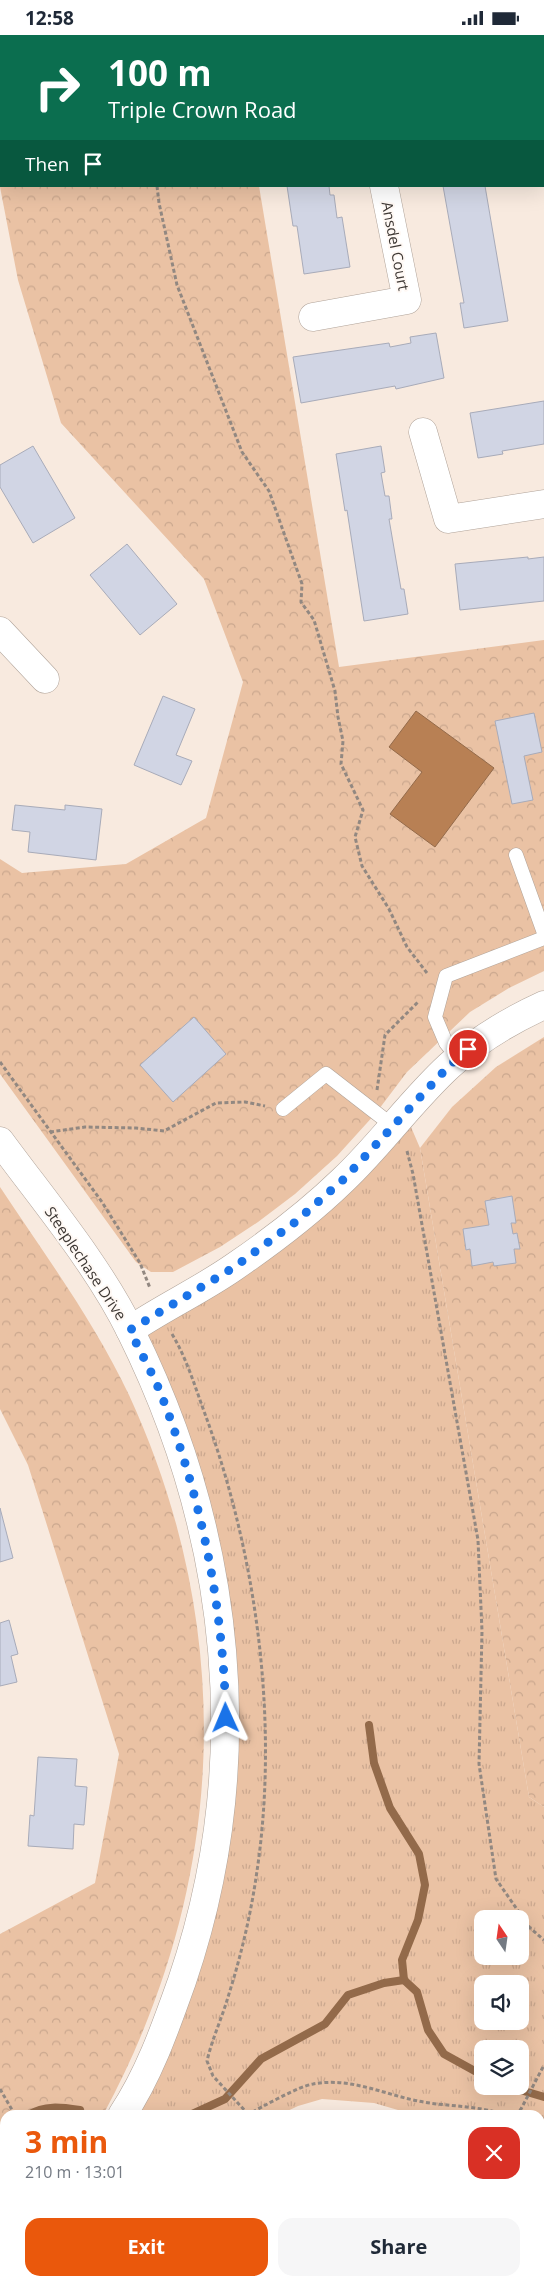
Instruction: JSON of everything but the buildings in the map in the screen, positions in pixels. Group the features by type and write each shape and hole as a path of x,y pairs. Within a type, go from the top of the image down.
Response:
{"street":[{"name":"Ansdel Court","path":"313,317 407,300 384,187"},
{"path":"423,432 448,519 544,505"},
{"path":"0,631 45,679"},
{"path":"130,1330 158,1311 233,1268 294,1223 344,1179 458,1058 479,1041 511,1020 544,1005"},
{"name":"Steeplechase Drive","path":"0,1141 83,1255 130,1330 164,1401 186,1464 201,1516 216,1587 224,1664 226,1736 221,1809 210,1878 193,1947 168,2020 138,2087 125,2110"}],"lane":[{"path":"516,855 544,933"},
{"path":"458,1058 446,1043 435,1017 446,976 544,938"},
{"path":"283,1109 326,1074 394,1124"}],"path":[{"path":"157,187 177,285 242,452 269,491 302,584 301,602 314,620 335,691 343,741 341,764 363,810 355,837 362,866 389,909 407,947 428,976"},
{"path":"377,1095 385,1035 418,1001 426,998"},
{"path":"0,1062 102,1202 140,1263 158,1311 183,1352"},
{"path":"50,1131 84,1127 136,1127 164,1131 216,1103 245,1103 283,1109"},
{"path":"394,1124 413,1174 478,1540 482,1631 479,1764 496,1879 530,1928 544,1940"},
{"path":"520,2110 544,2065"},
{"path":"257,2110 311,2084 340,2082 418,2101 488,2110"},
{"path":"221,2085 243,2110"},
{"path":"0,2089 12,2110"}],"green space":[{"path":"0,187 259,187 339,667 544,640 544,971 509,988 470,1012 407,1072 376,1113 337,1156 295,1194 258,1222 220,1247 173,1272 151,1272 136,1262 0,1074 0,859 22,873 126,864 206,818 243,682 204,579 61,423 18,280"},
{"path":"544,1037 544,1807 529,1797 420,1148 452,1107 496,1067"},
{"path":"405,1113 420,1148 529,1797 544,1807 544,2110 398,2110 374,2103 322,2099 290,2110 124,2110 210,1878 216,1588 130,1330 233,1268"},
{"path":"0,1187 85,1315 129,1395 164,1485 188,1575 201,1667 203,1758 194,1849 175,1939 144,2028 105,2110 0,2110 0,1934 95,1883 119,1754 28,1465 0,1409"}],"shaded area":[{"path":"416,711 494,768 435,847 390,814 422,772 389,747"}],"waterway":[{"path":"369,1725 374,1763 390,1808 419,1854 425,1885 418,1920 402,1960 404,1980"},
{"path":"404,1980 417,1992 428,2030 444,2054 474,2071"},
{"path":"201,2110 225,2099 261,2059 325,2024 348,1995 384,1983 404,1980"},
{"path":"529,2093 544,2097"},
{"path":"40,2110 53,2108 80,2110"}],"route":[{"path":"226,1718 224,1664 216,1587 201,1516 186,1464 164,1401 130,1330 158,1311 233,1268 294,1223 344,1179 448,1067 468,1049"}]}
